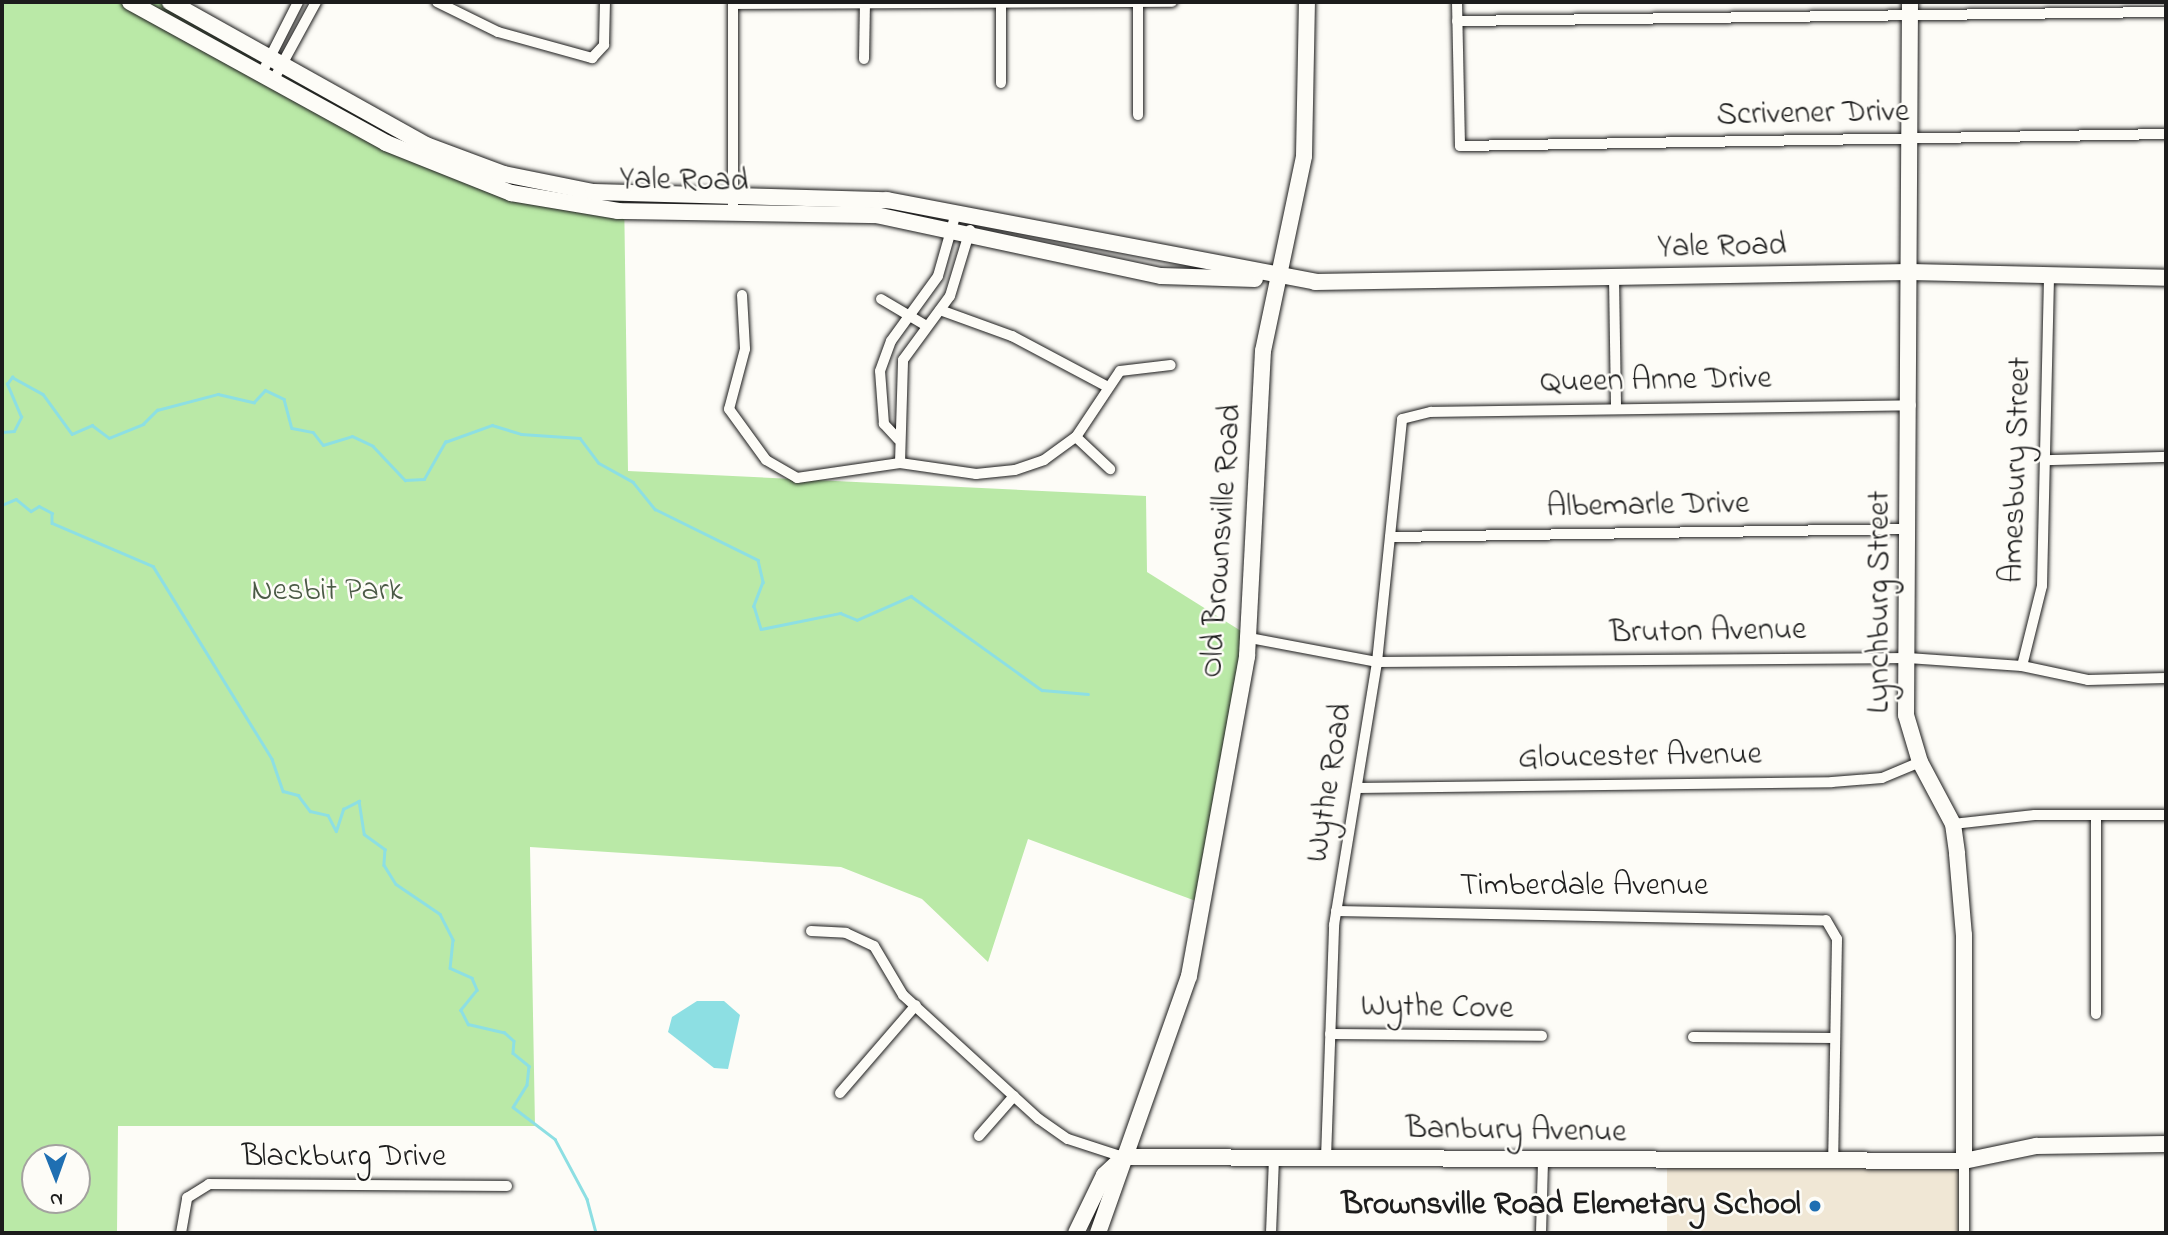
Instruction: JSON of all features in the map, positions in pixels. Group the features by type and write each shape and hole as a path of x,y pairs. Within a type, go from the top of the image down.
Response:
{"main road":[{"name":"Yale Road","path":"130,2 405,135 504,174 615,194 842,195 972,225 1279,278 1614,278 1910,272 2166,278"},
{"name":"Yale Road","path":"170,2 386,143 511,193 618,211 846,212 954,221"},
{"name":"Old Brownsville Road","path":"1123,1157 1189,976 1250,638 1263,351 1306,141 1307,2"},
{"name":"Lynchburg Street","path":"1910,7 1911,405 1906,715 1920,762 1953,824 1964,925 1964,1161"},
{"name":"Banbury Avenue","path":"1123,1157 1964,1161 2036,1146 2166,1144"},
{"path":"1076,1233 1104,1175 1123,1157"},
{"path":"1098,1233 1122,1180 1123,1157"}],"street":[{"path":"272,69 299,2"},
{"path":"272,69 316,2"},
{"path":"438,2 531,44 599,56 605,2"},
{"path":"733,211 733,3 1138,5 1172,2"},
{"path":"1457,2 1457,21 1910,7 2166,12"},
{"path":"864,4 864,59"},
{"path":"1001,4 1001,83"},
{"path":"1138,5 1139,115"},
{"name":"Scrivener Drive","path":"1457,21 1460,146 2166,134"},
{"path":"898,439 884,424 880,371 910,316 938,275 954,221"},
{"path":"900,463 898,439 903,360 925,325 940,310 972,225"},
{"name":"Amesbury Street","path":"2022,666 2042,586 2049,460 2049,275"},
{"path":"1614,278 1616,409"},
{"path":"741,295 745,349 729,404 740,430 766,460 797,478 900,463 998,473 1044,460 1076,437 1106,386 1131,367 1171,365"},
{"path":"881,299 925,325"},
{"path":"940,310 1012,336 1106,386"},
{"name":"Queen Anne Drive","path":"1402,419 1431,412 1911,405"},
{"name":"Wythe Road","path":"1326,1158 1336,911 1377,662 1402,419"},
{"path":"1076,437 1110,469"},
{"path":"2049,460 2166,457"},
{"name":"Albemarle Drive","path":"1391,537 1907,529"},
{"name":"Bruton Avenue","path":"1250,638 1377,662 1908,658 2022,666 2088,680 2166,678"},
{"name":"Gloucester Avenue","path":"1357,789 1832,782 1882,778 1920,762"},
{"path":"2096,815 2096,1014"},
{"path":"1953,824 2096,815 2166,815"},
{"name":"Timberdale Avenue","path":"1336,911 1810,915 1831,923 1837,939 1835,1038"},
{"name":"Banbury Avenue","path":"811,931 846,933 874,946 916,1005 1014,1096 1068,1139 1123,1157"},
{"path":"840,1093 916,1005"},
{"name":"Wythe Cove","path":"1331,1034 1542,1036"},
{"path":"1693,1037 1835,1038 1833,1161"},
{"path":"979,1136 1014,1096"},
{"path":"1271,1233 1274,1159"},
{"path":"1541,1233 1543,1160"},
{"name":"Lynchburg Street","path":"1964,1161 1964,1233"},
{"name":"Blackburg Drive","path":"181,1233 187,1198 215,1183 507,1186"}],"shaded area":[{"name":"Brownsville Road Elemetary School","path":"1667,1161 1964,1161 1964,1233 1667,1233"}],"green space":[{"name":"Nesbit Park","path":"2,2 176,2 423,141 490,167 624,191 628,471 1146,496 1147,572 1249,636 1204,904 1028,839 988,962 922,899 841,867 530,847 535,1126 118,1126 117,1233 2,1233"}],"water":[{"path":"697,1001 724,1001 740,1015 728,1069 714,1068 668,1032 672,1017"}],"waterway":[{"path":"2,432 14,431 21,417 7,384 12,377 43,394 72,434 92,425 109,438 143,424 157,410 218,394 254,402 265,390 284,399 292,428 313,432 323,445 352,436 373,446 405,480 424,479 445,442 492,425 521,434 580,438 599,463 633,482 655,509 758,560 763,582 754,606 761,629 840,613 857,620 911,596 1042,690 1088,694"},
{"path":"2,505 16,499 31,511 39,506 52,513 52,523 153,566 272,759 283,791 298,795 310,811 328,815 336,831 343,809 359,801 364,834 385,849 384,865 396,884 440,914 453,940 450,968 472,978 477,990 461,1010 468,1024 504,1032 514,1041 513,1053 529,1066 527,1085 513,1107 555,1139 587,1199 596,1233"}],"place":[{"name":"Brownsville Road Elemetary School","path":"1815,1206"}]}
